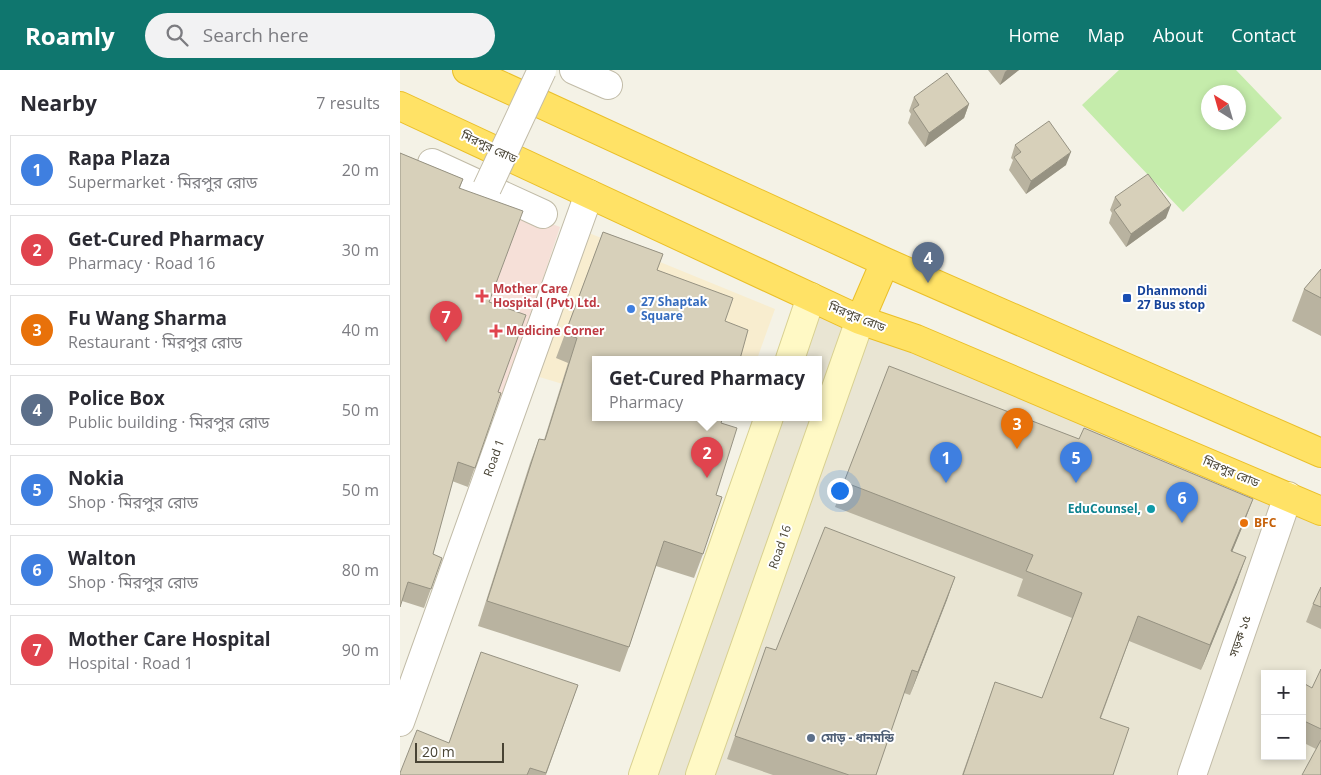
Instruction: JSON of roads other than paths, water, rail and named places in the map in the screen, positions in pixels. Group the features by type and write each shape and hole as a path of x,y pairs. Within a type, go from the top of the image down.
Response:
{"highway":[{"path":"467,70 885,262 1321,453"},
{"name":"মিরপুর রোড","path":"400,106 860,320 916,339 1321,511"},
{"path":"860,320 885,262"}],"main road":[{"path":"791,356 811,297"},
{"name":"Road 16","path":"700,775 860,320"},
{"path":"643,775 768,421"}],"street":[{"path":"487,188 542,70"},
{"path":"574,70 608,85"},
{"path":"432,163 543,214"},
{"name":"Road 1","path":"400,722 408,671 589,194"},
{"name":"সড়ক ১৫","path":"1192,775 1288,496"}],"place":[{"name":"Police Box","path":"928,283"},
{"name":"Mother Care Hospital (Pvt) Ltd.","path":"482,296"},
{"name":"Dhanmondi 27 Bus stop","path":"1127,298"},
{"name":"27 Shaptak Square","path":"631,309"},
{"name":"Medicine Corner","path":"496,331"},
{"name":"Mother Care Hospital","path":"446,342"},
{"name":"Fu Wang Sharma","path":"1017,449"},
{"name":"Get-Cured Pharmacy","path":"707,478"},
{"name":"Rapa Plaza","path":"946,483"},
{"name":"Nokia","path":"1076,483"},
{"name":"EduCounsel,","path":"1151,509"},
{"name":"Walton","path":"1182,523"},
{"name":"BFC","path":"1244,523"},
{"name":"মোড় - ধানমন্ডি","path":"811,738"}]}
